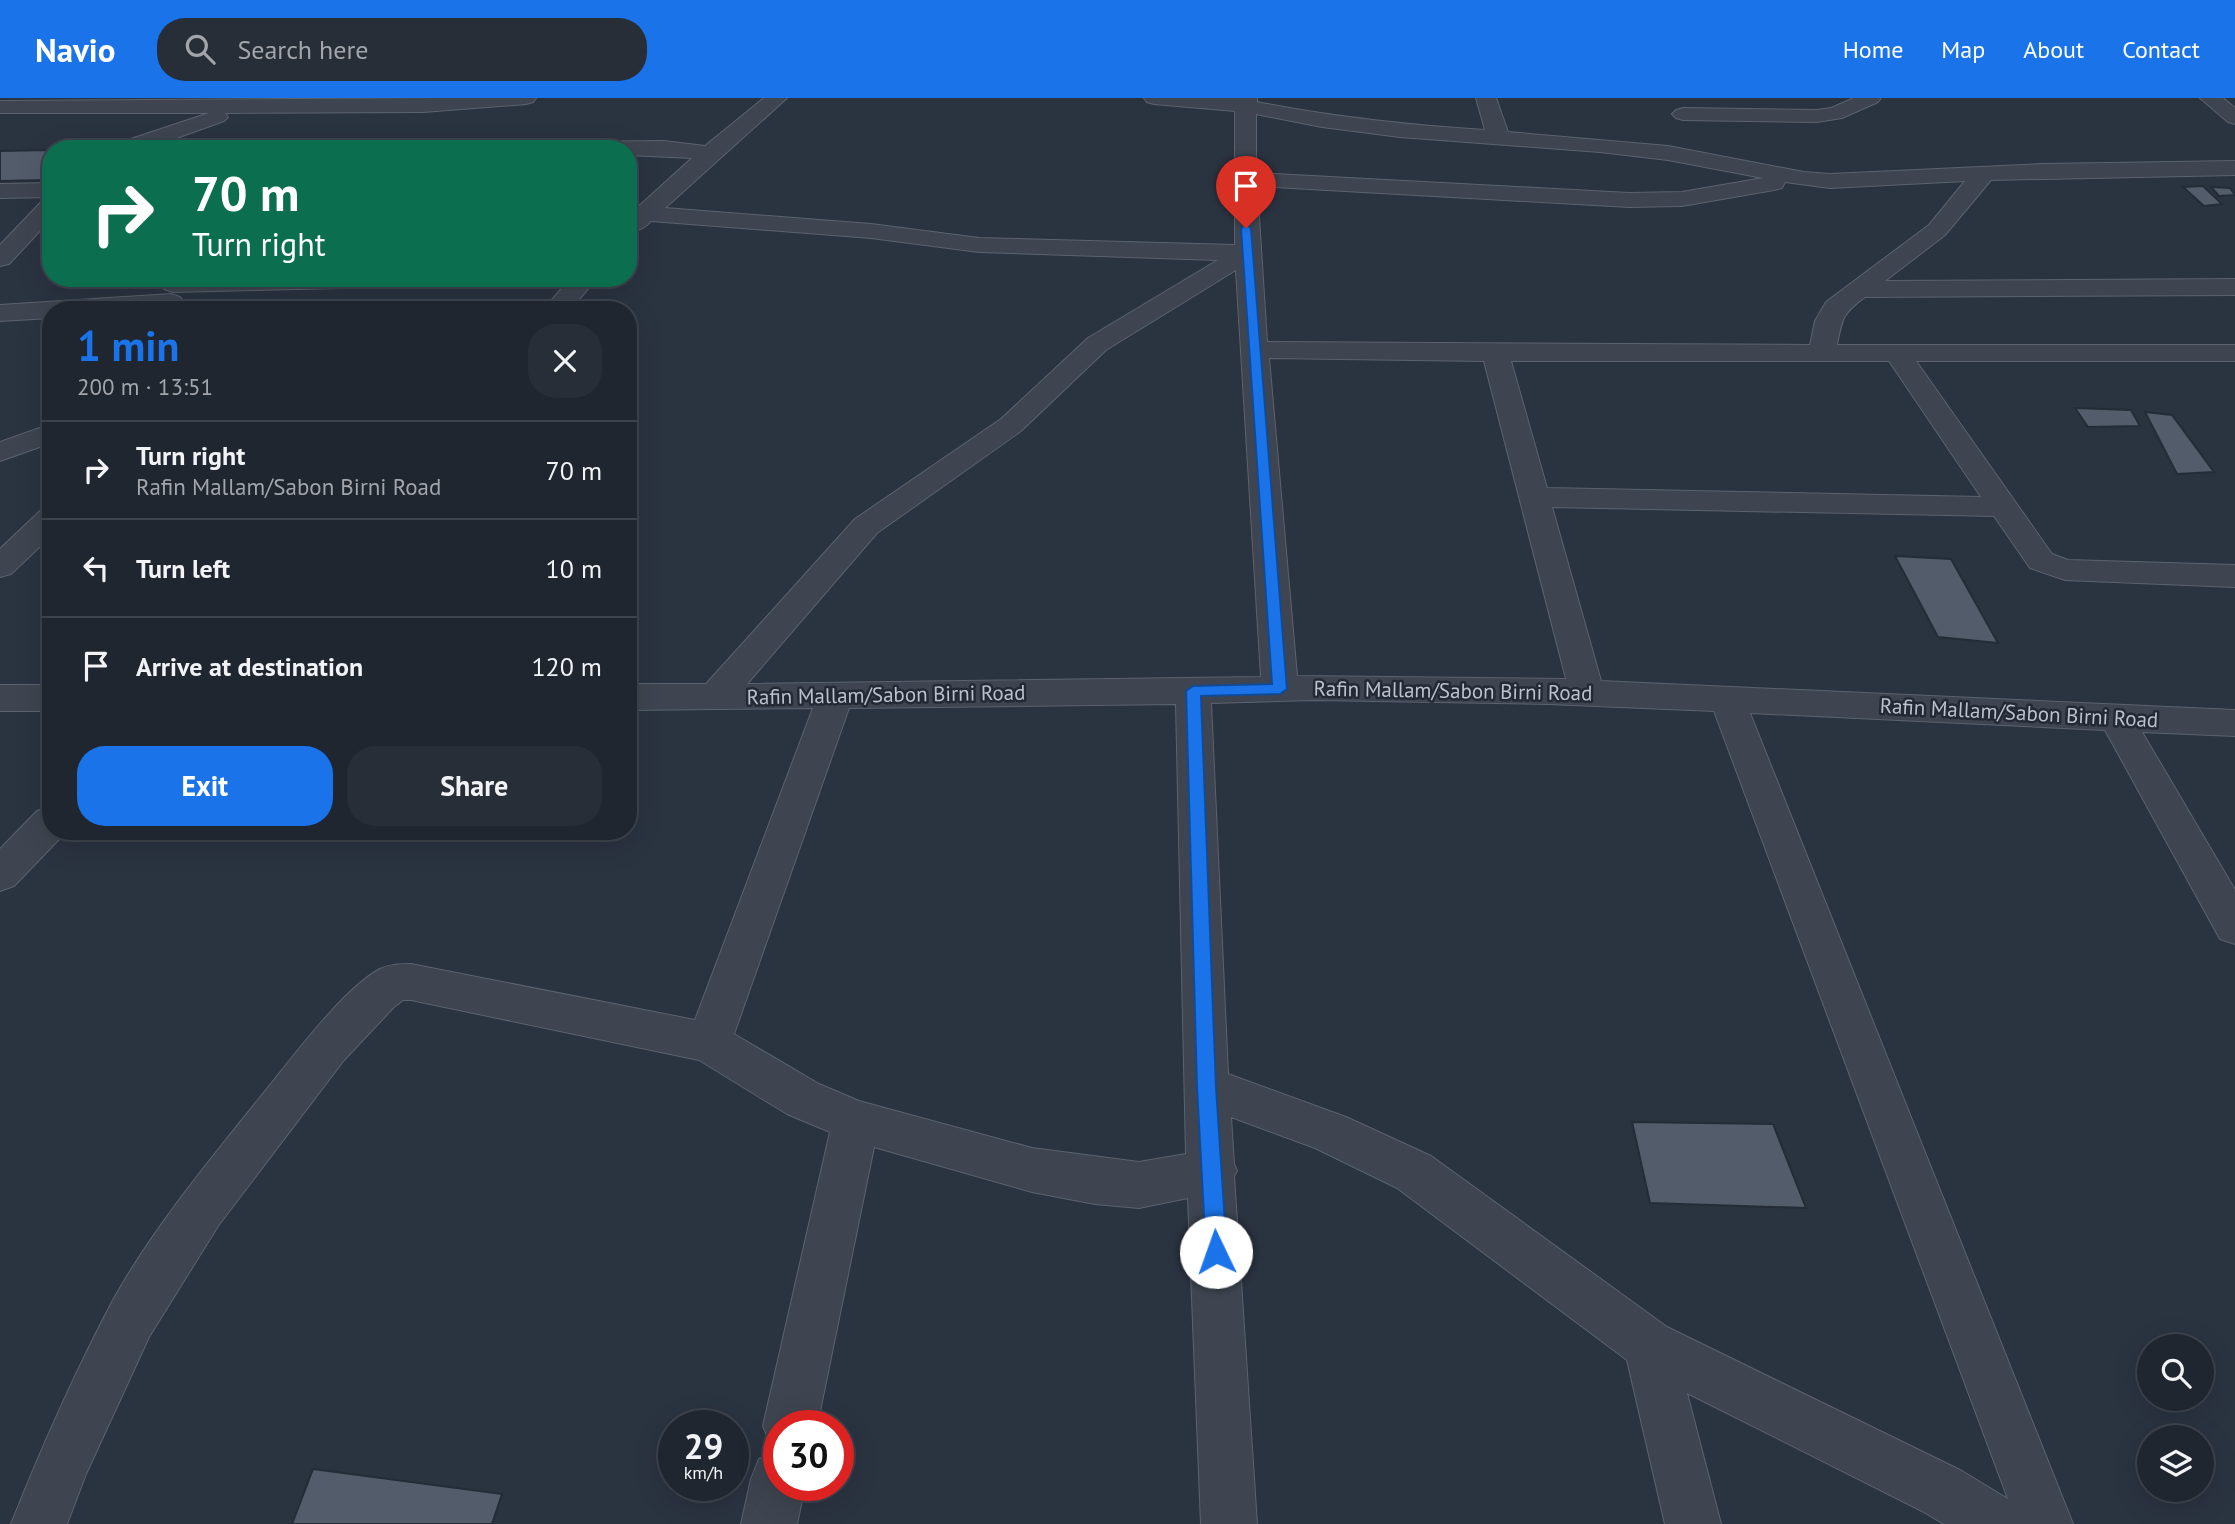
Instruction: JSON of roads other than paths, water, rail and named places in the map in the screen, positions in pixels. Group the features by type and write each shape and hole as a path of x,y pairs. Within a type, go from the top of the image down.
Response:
{"street":[{"path":"0,107 259,102 423,106 526,98"},
{"path":"637,221 710,153 777,98"},
{"path":"1154,98 1246,102 1322,121 1400,131 1600,145 1712,161 1804,179 1851,181 2083,170 2235,168"},
{"path":"1486,98 1498,136"},
{"path":"1678,106 1817,117 1835,114 1871,98"},
{"path":"150,140 259,102"},
{"path":"1246,102 1241,253 1254,350 1280,689"},
{"path":"1678,106 1712,161"},
{"path":"637,148 710,153"},
{"path":"1822,353 1828,321 1835,307 1937,230 1983,175"},
{"path":"1245,179 1629,200 1682,199 1804,179"},
{"path":"0,191 42,190"},
{"path":"0,259 42,215"},
{"path":"637,222 871,231 979,245 1241,253"},
{"path":"715,697 842,550 866,526 1011,425 1097,344 1224,269 1241,253"},
{"path":"103,301 262,287"},
{"path":"365,300 376,287"},
{"path":"564,301 577,287"},
{"path":"1862,289 2235,287"},
{"path":"0,313 42,308"},
{"path":"1254,350 1495,353 2235,353"},
{"path":"1495,353 1587,693"},
{"path":"1897,353 2040,561 2065,570 2235,576"},
{"path":"7,450 42,436"},
{"path":"7,450 42,449"},
{"path":"1534,497 2002,507"},
{"path":"0,567 42,527"},
{"name":"Rafin Mallam/Sabon Birni Road","path":"637,697 1280,689 1587,693 2235,723"},
{"path":"1193,691 1206,1087 1213,1171 1229,1524"},
{"path":"709,1042 836,695"},
{"path":"0,698 42,698"},
{"path":"1727,699 2045,1524"},
{"path":"2116,718 2235,927"},
{"path":"0,874 42,831"},
{"path":"39,1524 63,1463 131,1320 201,1209 328,1046 379,994 395,982 411,982 709,1042 803,1099 856,1121 1031,1170 1139,1185 1213,1171"},
{"path":"1206,1087 1331,1132 1413,1172 1649,1345 1942,1491 1996,1524"},
{"path":"793,1410 856,1121"},
{"path":"1649,1345 1693,1524"},
{"path":"769,1524 774,1501"}]}
